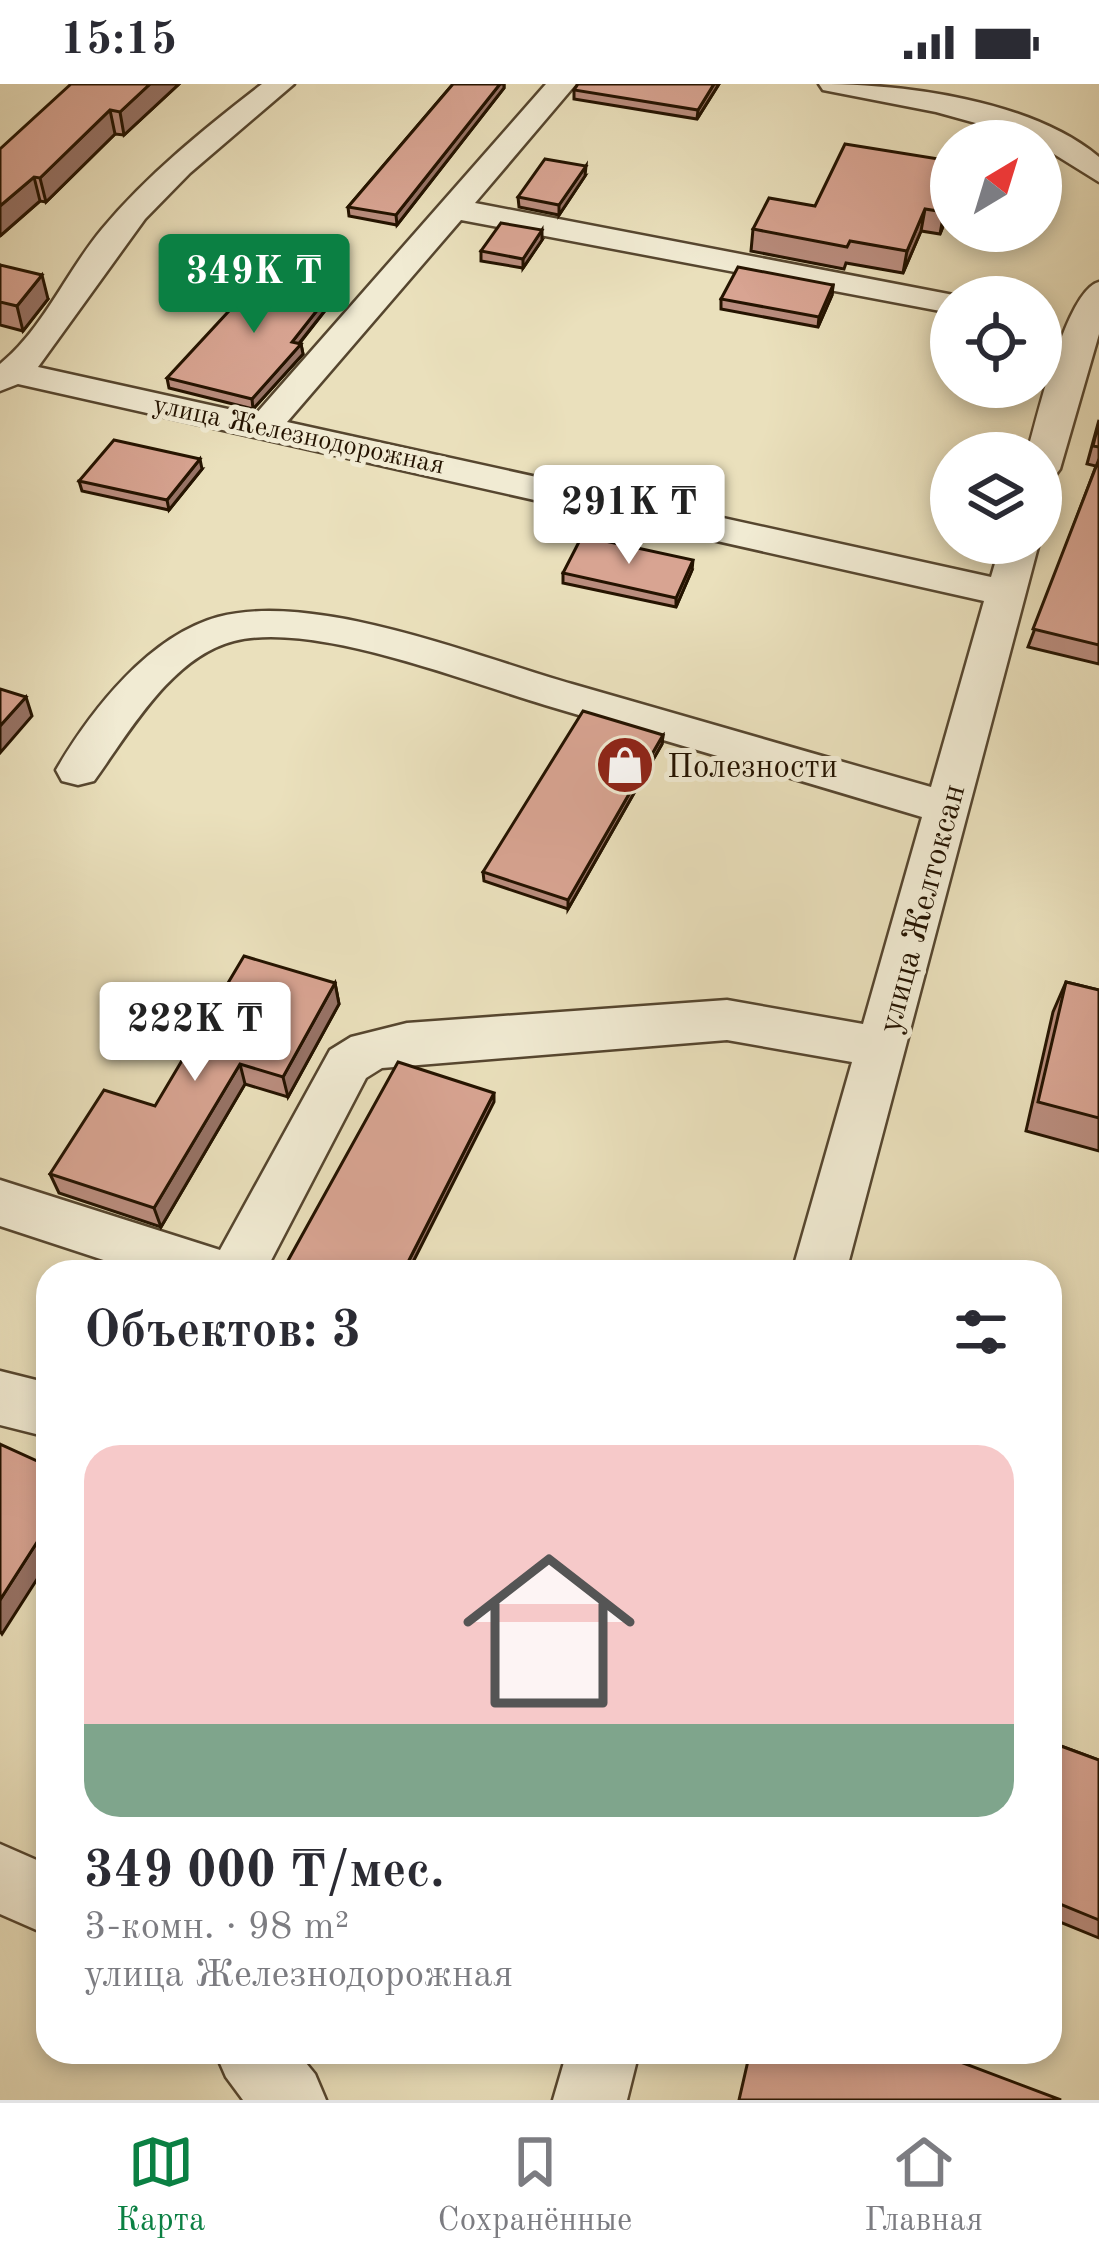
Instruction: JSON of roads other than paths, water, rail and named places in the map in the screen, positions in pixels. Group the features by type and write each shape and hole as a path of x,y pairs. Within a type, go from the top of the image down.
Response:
{"street":[{"path":"7,376 64,315 91,265 183,158 280,84"},
{"path":"266,425 562,84"},
{"path":"833,84 973,112 1033,133 1095,169"},
{"path":"454,208 930,299"},
{"path":"1052,432 1099,292"},
{"path":"1062,324 1084,328"},
{"name":"улица Железнодорожная","path":"7,376 266,425 1006,593"},
{"name":"улица Желтоксан","path":"822,1260 1014,564"},
{"path":"79,770 159,665 207,630 298,625 366,638 947,808"},
{"path":"243,1260 349,1064 368,1051 406,1043 727,1020 881,1047"},
{"path":"0,1203 176,1260"},
{"path":"0,1398 36,1407"},
{"path":"0,1878 36,1895"},
{"path":"260,2064 289,2100"},
{"path":"590,2100 600,2064"}],"place":[{"name":"Полезности","path":"625,765"}]}
